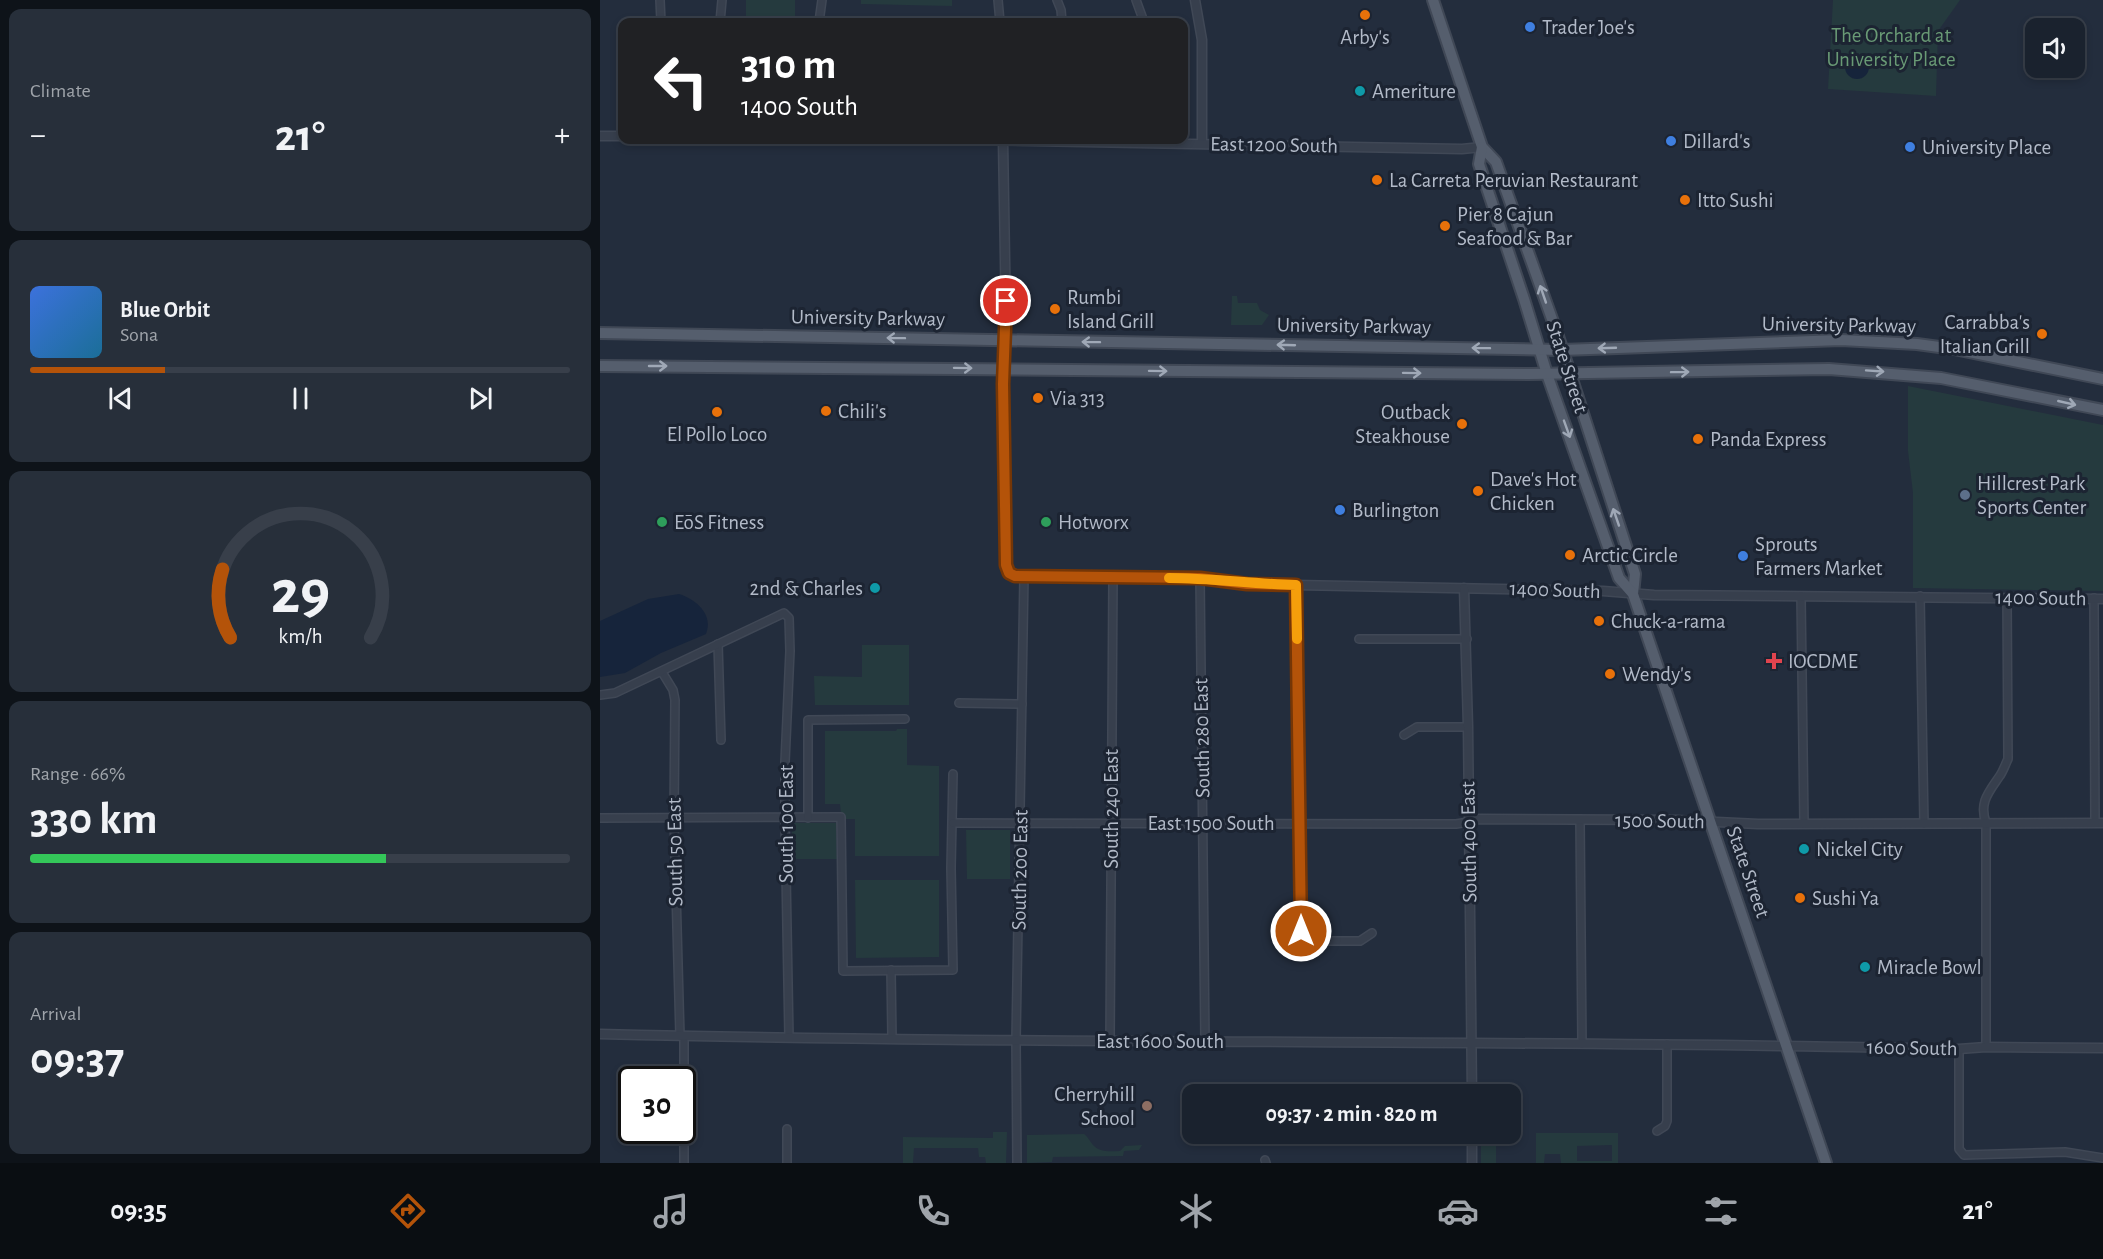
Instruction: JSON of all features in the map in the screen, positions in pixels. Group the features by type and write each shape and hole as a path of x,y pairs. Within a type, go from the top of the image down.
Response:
{"main road":[{"name":"State Street","path":"1433,0 1482,147 1496,162 1562,350 1635,574 1633,594"},
{"name":"State Street","path":"1482,147 1479,164 1547,374 1619,579 1633,594 1826,1163"},
{"name":"University Parkway","path":"600,333 1562,350 1820,340 1879,342 1954,349 2103,379"},
{"path":"600,366 1547,374 1788,369 1859,370 1941,378 2103,410"}],"street":[{"path":"660,0 661,18"},
{"path":"720,18 722,0"},
{"path":"820,18 822,0"},
{"path":"998,0 1000,18"},
{"path":"1057,0 1061,18"},
{"path":"1136,0 1143,18"},
{"path":"1195,0 1202,40 1202,143"},
{"path":"600,136 618,136"},
{"name":"East 1200 South","path":"1188,143 1389,148 1482,147"},
{"path":"1003,144 1004,368"},
{"name":"1400 South","path":"1004,368 1006,565 1009,573 1015,576 1200,578 1247,584 1633,594 2099,598"},
{"name":"South 200 East","path":"1017,1163 1016,1040 1024,576"},
{"name":"South 240 East","path":"1110,1041 1113,577"},
{"name":"South 280 East","path":"1200,578 1205,1041"},
{"path":"1296,585 1301,928 1304,937 1314,941 1360,941 1371,933"},
{"name":"South 400 East","path":"1464,588 1467,639 1472,1084"},
{"path":"1801,596 1804,824"},
{"path":"1920,596 1924,824"},
{"path":"1986,1047 1986,823 1983,816 1987,793 2000,777 2008,759 2007,598"},
{"path":"2099,598 2099,823"},
{"name":"South 100 East","path":"718,645 784,613 789,618 790,651 785,762 789,1037"},
{"path":"1359,639 1467,639"},
{"path":"600,695 615,693 718,645 721,740"},
{"name":"South 50 East","path":"662,672 673,690 675,700 674,818 684,1163"},
{"path":"960,703 1022,704"},
{"path":"808,818 808,720 905,719"},
{"path":"1404,735 1417,727 1468,727"},
{"path":"600,818 841,818 843,971 953,970 951,868 953,774"},
{"name":"1500 South","path":"1469,822 1479,819 1804,824 2099,823"},
{"path":"1580,820 1582,1044"},
{"name":"East 1500 South","path":"953,823 1456,824 1469,822"},
{"path":"891,970 892,1038"},
{"name":"East 1600 South","path":"600,1034 1110,1041 1720,1045"},
{"path":"1657,1131 1665,1126 1667,1121 1667,1044"},
{"name":"1600 South","path":"1720,1045 1959,1049 1986,1047 2103,1048"},
{"path":"1959,1049 1959,1149 1964,1155 2065,1152 2103,1158"},
{"path":"787,1129 787,1163"},
{"path":"1472,1144 1472,1163"}],"green space":[{"path":"746,0 795,0 795,18 746,18"},
{"path":"861,0 952,0 952,6 861,4"},
{"name":"The Orchard at University Place","path":"1833,0 1960,0 1938,31 1936,96 1828,89"},
{"path":"1232,296 1237,296 1238,303 1257,303 1260,310 1269,315 1262,325 1231,325"},
{"path":"1908,386 2103,425 2103,591 1913,588 1913,493 1908,451"},
{"path":"862,645 909,645 909,705 815,705 814,676 862,677"},
{"path":"907,729 907,765 939,766 939,856 855,856 855,819 845,819 841,814 840,804 825,804 825,731 896,731"},
{"path":"792,823 836,823 837,859 792,859"},
{"path":"966,830 1010,830 1010,879 967,879"},
{"path":"855,880 939,880 939,957 856,958"},
{"path":"993,1132 1007,1132 1006,1163 986,1163 985,1157 979,1157 978,1148 914,1148 913,1163 903,1163 903,1137 993,1138"},
{"path":"1536,1133 1618,1133 1618,1163 1561,1163 1560,1154 1545,1154 1544,1163 1536,1163","holes":["1612,1145 1612,1161 1577,1161 1577,1146"]},
{"path":"1084,1134 1094,1146 1103,1151 1120,1151 1125,1146 1142,1145 1139,1150 1124,1151 1123,1156 1053,1157 1052,1162 1027,1163 1027,1135"},
{"path":"1481,1144 1496,1144 1496,1163 1481,1163"}],"water":[{"path":"1857,55 1865,59 1869,67 1865,75 1857,79 1849,75 1845,67 1849,59"},
{"path":"679,594 692,600 702,609 708,620 706,634 661,653 625,673 600,677 600,621 648,599"}],"slow traffic":[{"path":"1169,578 1296,585 1297,639"}],"place":[{"name":"Arby's","path":"1365,15"},
{"name":"Trader Joe's","path":"1530,27"},
{"name":"Ameriture","path":"1360,91"},
{"name":"Dillard's","path":"1671,141"},
{"name":"University Place","path":"1910,147"},
{"name":"La Carreta Peruvian Restaurant","path":"1377,180"},
{"name":"Itto Sushi","path":"1685,200"},
{"name":"Pier 8 Cajun Seafood & Bar","path":"1445,226"},
{"name":"Rumbi Island Grill","path":"1055,309"},
{"name":"Carrabba's Italian Grill","path":"2042,334"},
{"name":"Via 313","path":"1038,398"},
{"name":"Chili's","path":"826,411"},
{"name":"El Pollo Loco","path":"717,412"},
{"name":"Outback Steakhouse","path":"1462,424"},
{"name":"Panda Express","path":"1698,439"},
{"name":"Dave's Hot Chicken","path":"1478,491"},
{"name":"Hillcrest Park Sports Center","path":"1965,495"},
{"name":"Burlington","path":"1340,510"},
{"name":"EōS Fitness","path":"662,522"},
{"name":"Hotworx","path":"1046,522"},
{"name":"Arctic Circle","path":"1570,555"},
{"name":"Sprouts Farmers Market","path":"1743,556"},
{"name":"2nd & Charles","path":"875,588"},
{"name":"Chuck-a-rama","path":"1599,621"},
{"name":"IOCDME","path":"1774,661"},
{"name":"Wendy's","path":"1610,674"},
{"name":"Nickel City","path":"1804,849"},
{"name":"Sushi Ya","path":"1800,898"},
{"name":"Miracle Bowl","path":"1865,967"},
{"name":"Cherryhill School","path":"1147,1106"}],"route":[{"path":"1006,301 1003,384 1006,565 1009,573 1015,576 1200,578 1247,584 1296,585 1301,931"}]}
